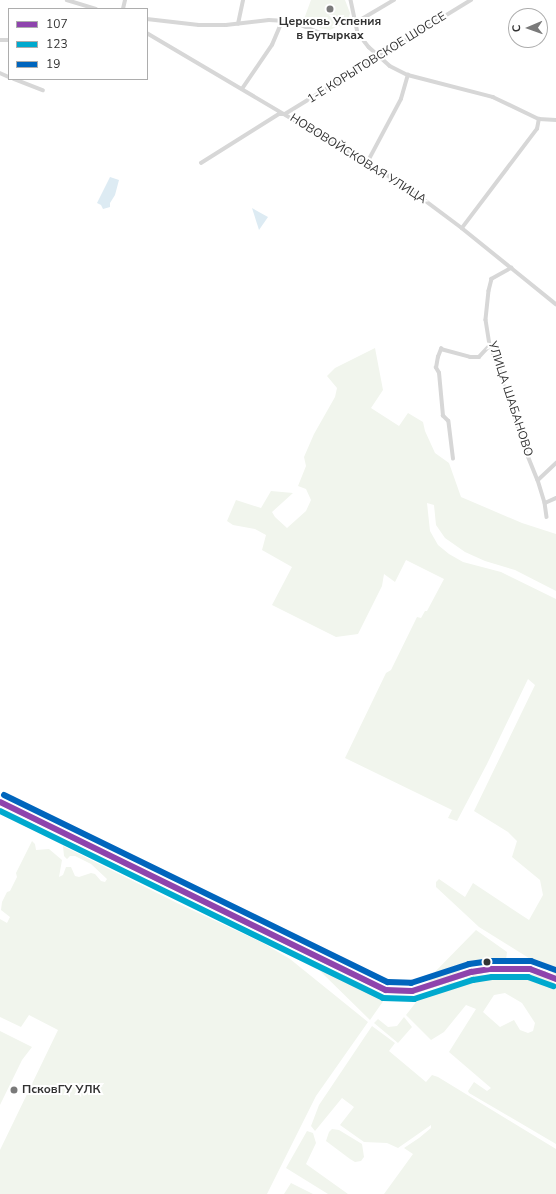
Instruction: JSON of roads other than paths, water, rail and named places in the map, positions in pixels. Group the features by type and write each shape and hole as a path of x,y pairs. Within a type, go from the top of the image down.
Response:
{"main road":[{"path":"0,802 386,990 412,991 471,972 491,969 530,969 543,972 556,980"}],"street":[{"path":"67,0 93,8"},
{"path":"238,24 243,0"},
{"path":"351,0 358,33 390,66 408,75 493,97 539,119 556,120"},
{"path":"355,23 394,0"},
{"name":"1-Е КОРЫТОВСКОЕ ШОССЕ","path":"201,162 279,114 285,114 471,0"},
{"path":"148,19 199,25 238,24 269,20 299,24 323,34 336,36 358,33"},
{"path":"242,88 272,45 282,21"},
{"name":"НОВОВОЙСКОВАЯ УЛИЦА","path":"148,34 407,187 462,228 556,304"},
{"path":"367,163 402,99 408,75"},
{"path":"17,80 43,90"},
{"path":"462,228 537,129 539,119"},
{"name":"УЛИЦА ШАБАНОВО","path":"512,268 492,278 486,320 490,344 503,378 524,446 546,503 548,517"},
{"path":"453,459 448,421 443,416 439,373 436,368 441,349 470,357 479,356 490,344"},
{"path":"538,480 556,463"},
{"path":"546,503 556,498"}],"place":[{"name":"Церковь Успения в Бутырках","path":"330,9"},
{"name":"ПсковГУ УЛК","path":"14,1090"}]}
